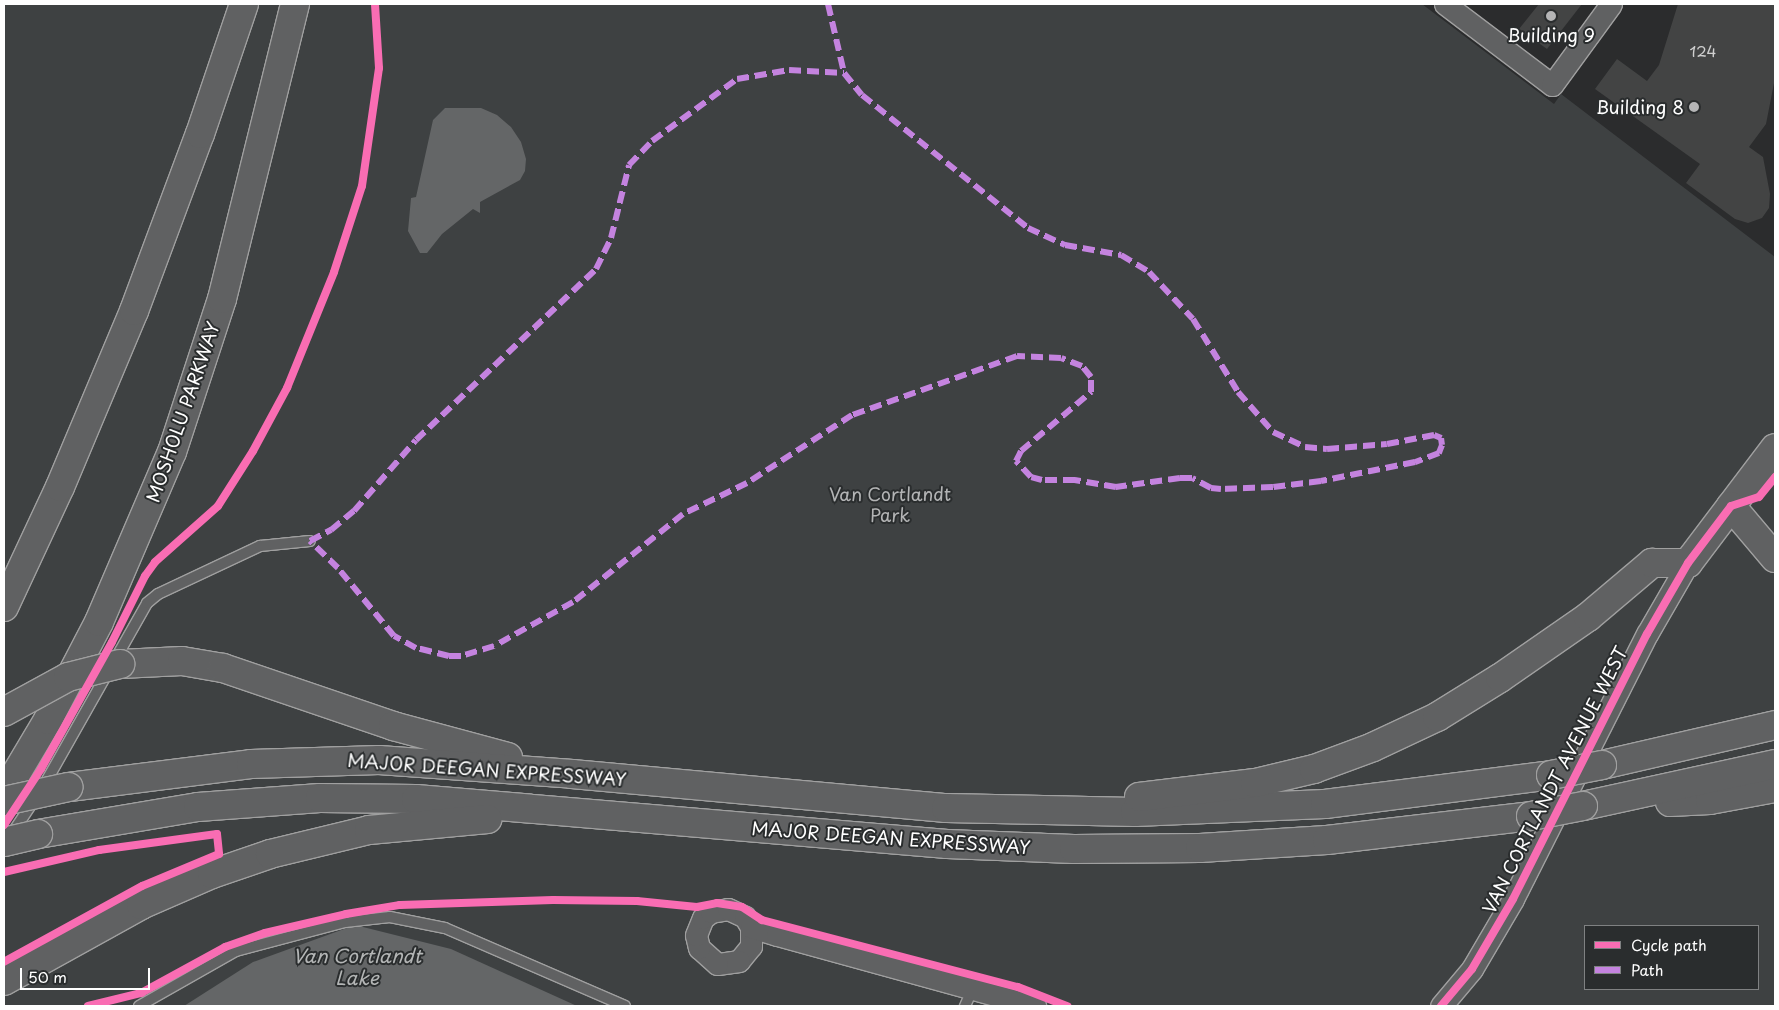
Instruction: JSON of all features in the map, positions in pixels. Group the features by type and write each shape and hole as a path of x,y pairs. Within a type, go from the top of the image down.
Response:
{"main road":[{"path":"4,607 60,487 130,320 182,185 244,4"},
{"name":"MOSHOLU PARKWAY","path":"4,794 48,720 110,601 172,452 222,299 295,4"},
{"path":"1009,811 1255,783 1342,760 1405,733 1478,692 1582,622 1652,562 1688,563 1775,448"},
{"path":"1731,506 1775,558"},
{"path":"4,712 68,677 120,664 182,661 223,668 393,726 572,774"},
{"name":"MAJOR DEEGAN EXPRESSWAY","path":"4,801 69,787 251,764 369,760 572,774 883,803 1009,811 1135,812 1261,808 1387,798 1551,775 1775,726"},
{"name":"MAJOR DEEGAN EXPRESSWAY","path":"4,844 38,834 198,807 320,798 416,799 947,844 1129,849 1327,840 1531,816 1616,800 1775,764"},
{"path":"1616,800 1702,801 1775,788"},
{"path":"4,981 141,905 212,874 270,854 337,836 405,825 568,813"}],"street":[{"path":"1445,4 1552,85 1611,4"},
{"name":"VAN CORTLANDT AVENUE WEST","path":"1441,1006 1472,968 1513,899 1647,634 1688,563"},
{"path":"751,927 969,997 1035,1006"}],"lane":[{"path":"4,844 60,761 147,603 171,588 260,546 310,542"},
{"path":"139,1006 236,951 260,942 345,922 390,917 445,928 626,1006"}],"green space":[{"name":"Van Cortlandt Park","path":"4,4 1422,4 1554,104 1561,94 1775,257 1775,1006 4,1006"}],"water":[{"path":"445,108 481,108 497,115 511,127 521,142 526,159 525,171 520,180 480,202 480,213 473,209 442,234 427,253 420,253 408,231 411,198 416,197 433,120"},
{"name":"Van Cortlandt Lake","path":"355,925 451,949 577,1006 184,1006 253,962"}],"building":[{"name":"Building 9","path":"1539,4 1582,4 1547,49 1519,29"},
{"name":"Building 8","path":"1678,4 1775,4 1775,78 1766,124 1749,147 1763,157 1770,194 1769,208 1762,218 1748,223 1735,219 1686,183 1700,164 1595,89 1617,59 1647,81 1659,65"}],"marked path":[{"path":"828,4 844,73 862,95 1028,228 1065,245 1121,255 1149,272 1193,319 1238,392 1273,432 1305,447 1327,449 1387,444 1434,435 1441,438 1442,445 1439,453 1415,462 1321,481 1273,487 1211,488 1192,478 1116,487 1075,480 1042,480 1031,477 1016,461 1021,451 1091,392 1091,377 1082,366 1061,358 1017,356 852,415 747,483 683,514 573,602 494,646 461,656 449,656 416,648 394,636 338,568 310,541 331,530 354,511 416,440 596,269 611,238 629,165 652,141 737,79 789,70 844,73"}],"cycle path":[{"path":"4,825 41,769 112,642 145,576 155,562 218,506 253,451 287,388 334,272 362,186 379,68 375,4"},
{"path":"1441,1006 1472,969 1513,899 1647,634 1688,563 1731,506 1759,497 1775,477"},
{"path":"4,872 99,850 217,834 219,854 142,886 4,962"},
{"path":"88,1006 141,993 225,947 265,933 346,914 400,905 553,900 637,901 697,907 717,903 742,907 762,920 1018,987 1067,1006"}],"place":[{"name":"Building 9","path":"1551,16"},
{"name":"Building 8","path":"1694,107"}]}
